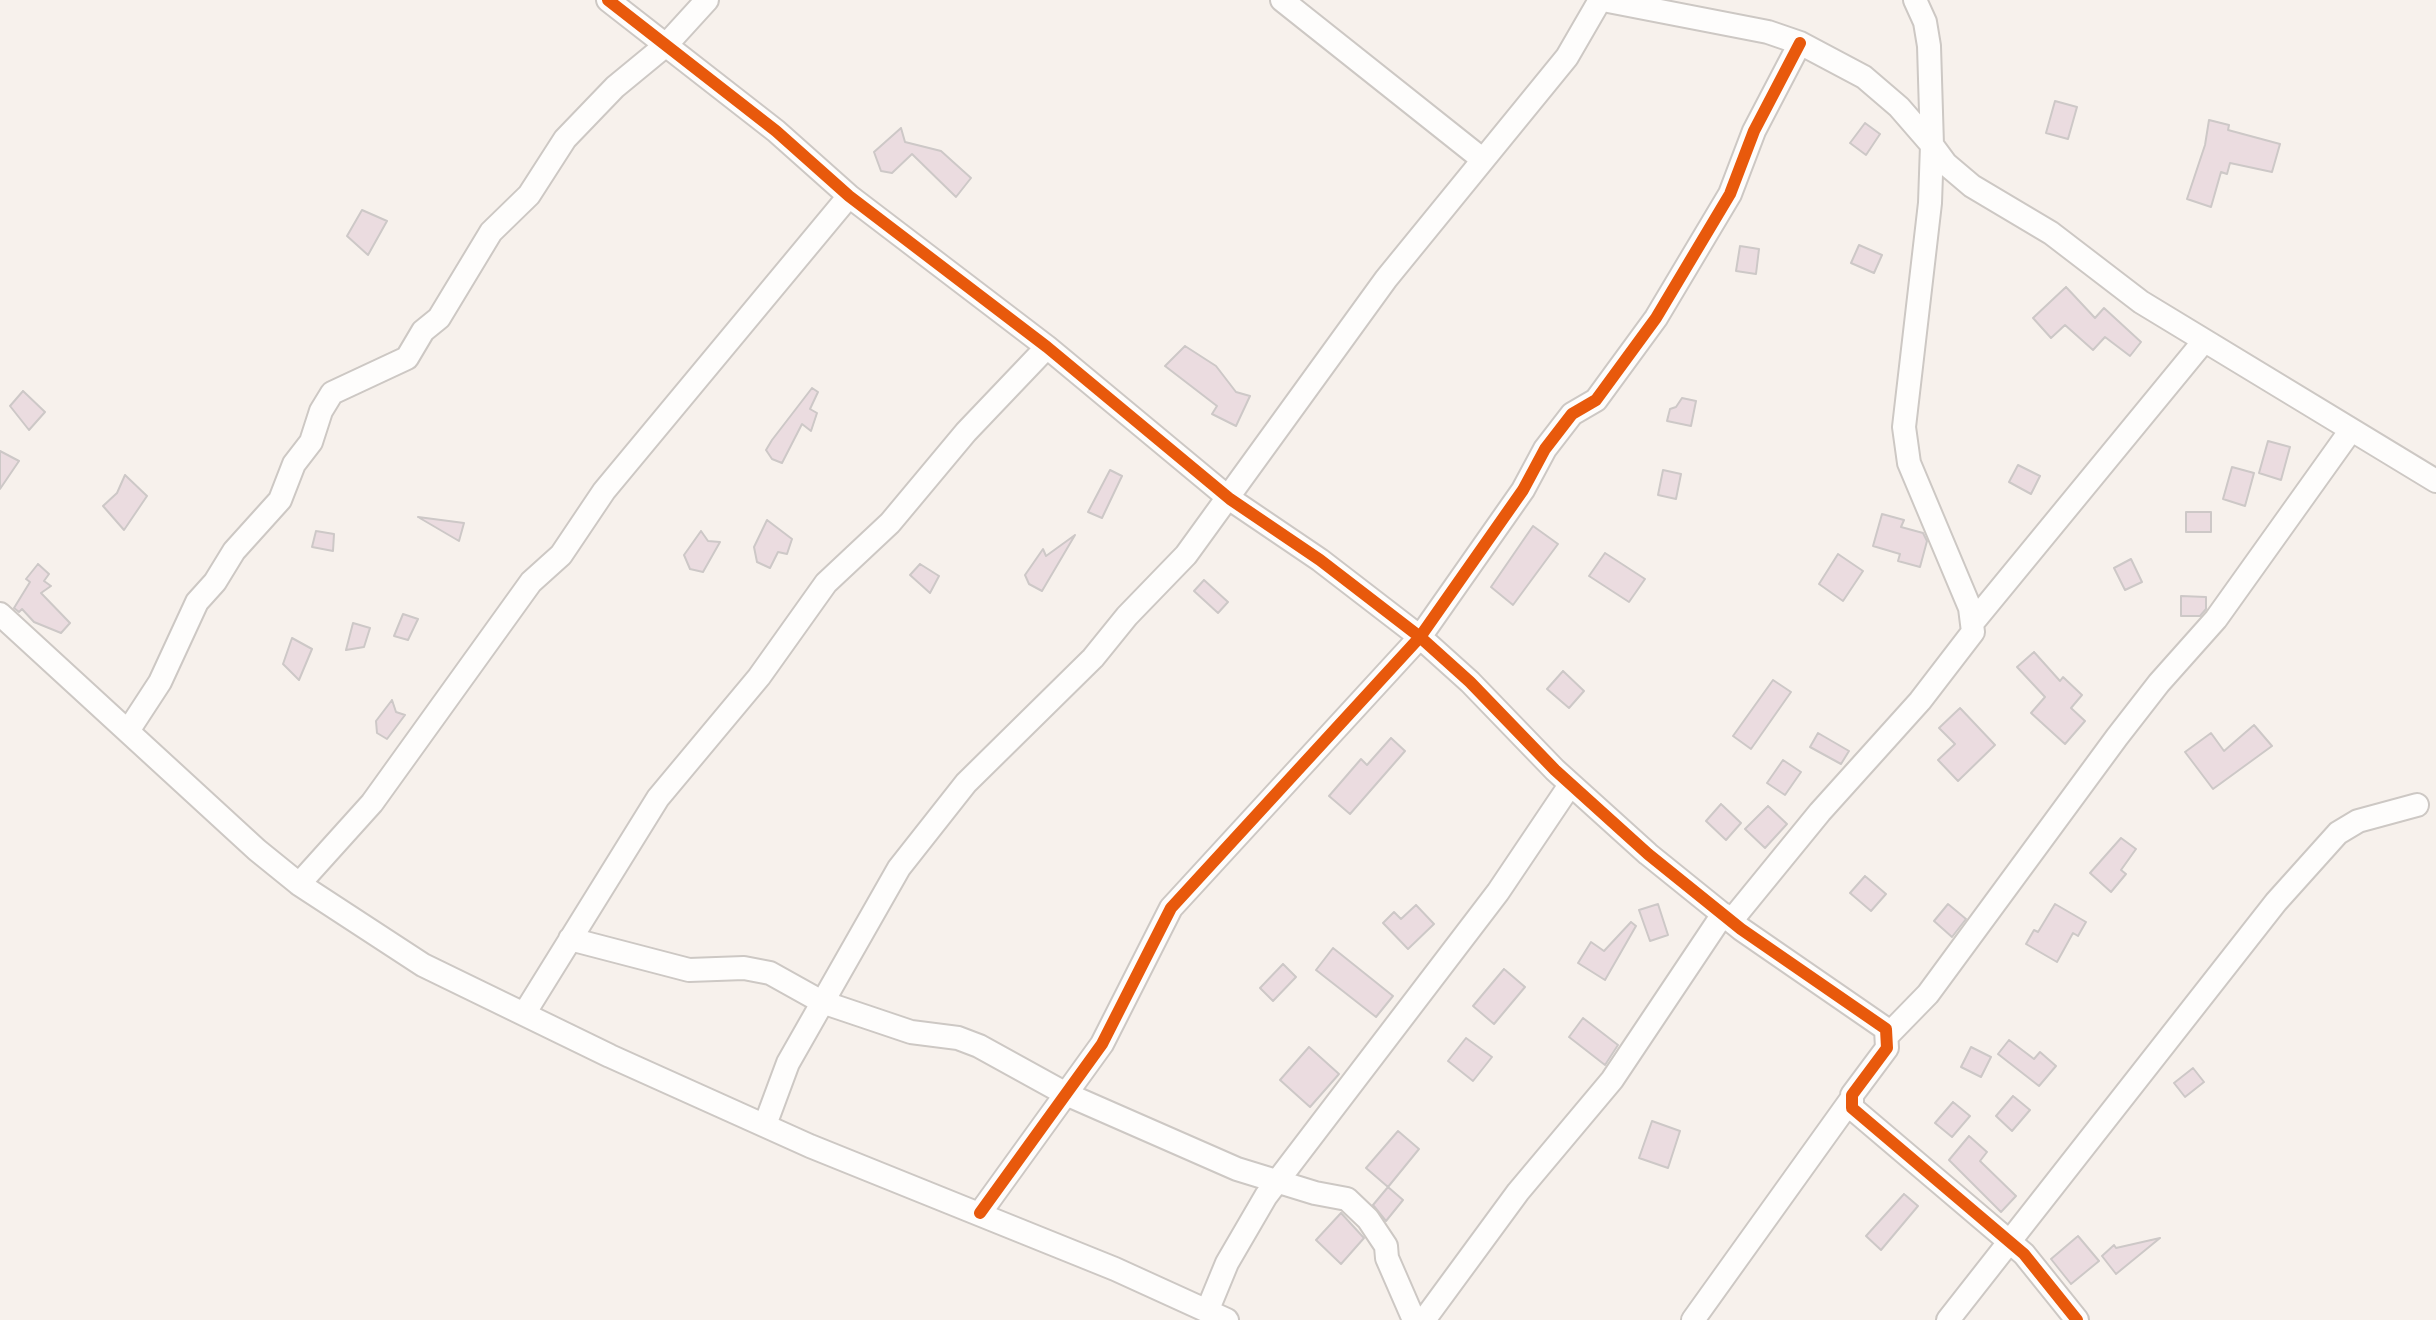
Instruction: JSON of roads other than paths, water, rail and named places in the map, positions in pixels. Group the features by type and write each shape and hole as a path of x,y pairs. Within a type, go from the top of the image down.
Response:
{"street":[{"path":"608,0 776,131 849,196 1047,347 1230,499 1320,560 1420,637 1470,682 1570,785 1727,917 1889,1034"},
{"path":"128,731 160,682 197,602 215,582 234,551 280,500 294,464 311,442 321,411 332,393 407,358 423,331 439,318 491,232 529,195 565,139 615,87 666,45 707,0"},
{"path":"1282,0 1482,159"},
{"path":"765,1125 781,1075 873,908 945,807 1093,658 1127,616 1186,555 1230,499 1386,279 1567,57 1601,0 1768,32 1800,43 1864,77 1899,107 1946,164 1972,186 2051,233 2118,287 2436,481"},
{"path":"1915,0 1925,22 1929,46 1932,145 1930,203 1904,427 1909,463 1974,621"},
{"path":"980,1213 1102,1044 1171,908 1420,637 1523,490 1545,449 1572,414 1596,400 1656,318 1730,194 1754,131 1800,43"},
{"path":"299,884 372,803 531,582 561,555 604,491 849,196"},
{"path":"1424,1320 1518,1192 1612,1080 1727,917 1920,701 1969,640 1974,621 2204,341"},
{"path":"524,1014 658,798 759,677 826,583 890,523 966,432 1047,347"},
{"path":"1693,1320 1887,1048 1889,1034 1928,994 2117,737 2225,608 2351,430"},
{"path":"0,614 208,808 299,884 423,965 765,1125 915,1191 980,1213 1218,1314 1227,1263 1277,1180 1498,892 1570,785"},
{"path":"1948,1320 2276,902 2338,833 2370,817 2417,805"},
{"path":"570,939 689,970 744,968 770,973 822,1002 911,1032 958,1038 979,1046 1066,1094 1237,1169 1347,1199 1368,1219 1386,1246 1387,1258 1414,1320"},
{"path":"1850,1101 1858,1115 2010,1241 2077,1320"}]}
